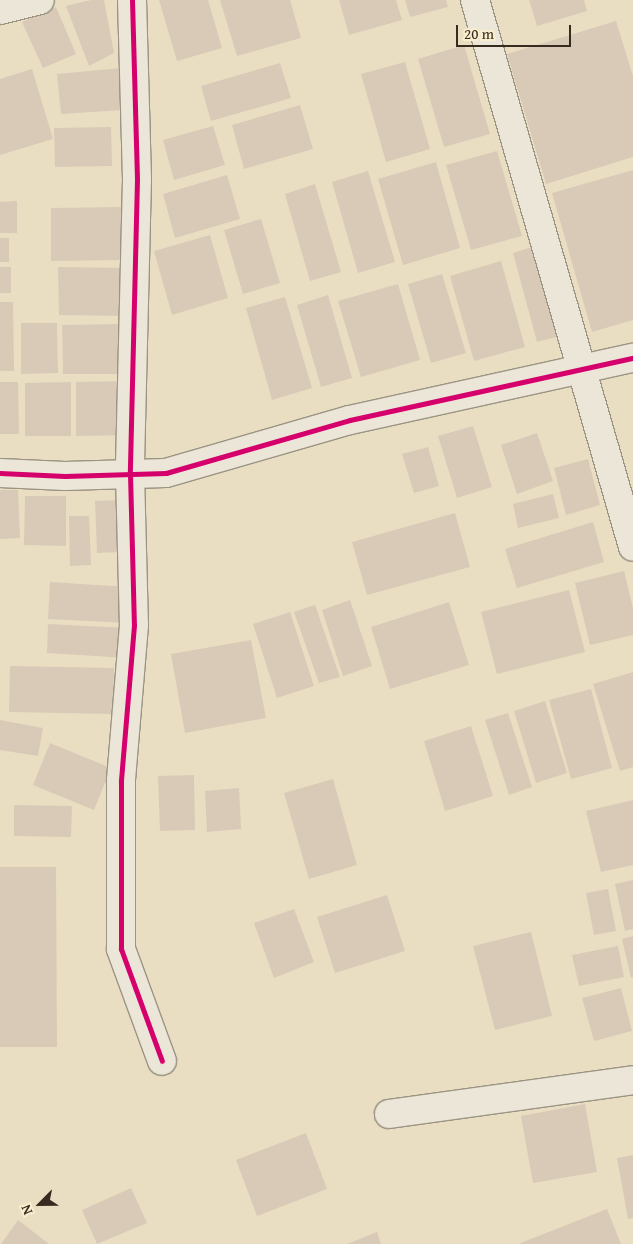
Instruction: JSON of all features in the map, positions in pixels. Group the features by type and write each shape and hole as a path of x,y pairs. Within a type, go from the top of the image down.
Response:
{"street":[{"path":"0,10 40,0"},
{"path":"132,0 137,179 130,474 134,625 122,781 121,949 162,1062"},
{"path":"475,0 633,547"},
{"path":"0,473 65,476 166,473 350,420 633,358"},
{"path":"389,1114 633,1080"}],"building":[{"path":"91,0 104,0 114,53 89,66 66,6"},
{"path":"159,0 208,0 222,48 177,61"},
{"path":"220,0 290,0 301,38 237,56"},
{"path":"339,0 396,0 402,20 349,35"},
{"path":"405,0 446,0 448,7 410,17"},
{"path":"529,0 584,0 587,11 537,26"},
{"path":"56,7 76,54 43,68 22,22"},
{"path":"616,21 633,76 633,157 546,184 507,54"},
{"path":"464,45 490,134 444,147 418,59"},
{"path":"405,62 430,149 386,162 361,74"},
{"path":"280,63 291,98 211,121 201,86"},
{"path":"121,68 124,110 61,114 57,74"},
{"path":"32,69 53,139 0,155 0,79"},
{"path":"300,105 313,149 244,169 232,125"},
{"path":"213,126 225,165 174,180 163,140"},
{"path":"111,127 112,166 55,167 54,128"},
{"path":"497,151 522,236 471,250 446,165"},
{"path":"436,162 460,248 403,265 378,179"},
{"path":"633,170 633,320 592,332 552,193"},
{"path":"368,171 395,262 358,273 332,182"},
{"path":"227,175 240,219 175,238 163,194"},
{"path":"315,184 341,272 310,281 285,194"},
{"path":"17,201 17,233 0,233 0,202"},
{"path":"122,207 122,260 51,261 51,208"},
{"path":"261,219 280,283 243,294 224,230"},
{"path":"210,235 228,298 172,315 154,251"},
{"path":"0,238 9,238 9,262 0,262"},
{"path":"535,246 560,336 537,342 513,253"},
{"path":"501,261 525,347 474,361 450,276"},
{"path":"0,267 11,267 11,293 0,293"},
{"path":"58,267 127,268 127,316 59,315"},
{"path":"442,274 466,353 431,363 408,284"},
{"path":"398,284 420,360 361,377 338,301"},
{"path":"328,295 352,378 321,387 297,305"},
{"path":"285,297 312,388 272,400 246,308"},
{"path":"0,302 13,302 14,371 0,371"},
{"path":"21,323 57,323 58,373 21,374"},
{"path":"124,324 124,374 63,374 62,325"},
{"path":"127,381 128,435 76,436 76,382"},
{"path":"0,382 18,382 19,434 0,434"},
{"path":"71,382 71,436 25,436 25,383"},
{"path":"473,426 492,487 457,498 438,436"},
{"path":"537,433 553,481 517,494 501,445"},
{"path":"428,447 439,486 414,493 402,454"},
{"path":"588,459 600,505 566,515 554,468"},
{"path":"0,490 18,490 20,538 0,539"},
{"path":"553,494 559,518 518,528 513,504"},
{"path":"25,496 66,496 66,546 24,545"},
{"path":"121,500 122,552 97,553 95,501"},
{"path":"455,513 470,567 367,595 352,542"},
{"path":"69,516 89,516 91,565 70,566"},
{"path":"593,522 604,562 517,588 505,549"},
{"path":"624,571 633,608 633,635 590,645 575,583"},
{"path":"50,582 129,587 127,623 48,619"},
{"path":"569,590 585,652 497,674 481,612"},
{"path":"350,600 372,666 343,676 322,610"},
{"path":"449,602 469,665 390,689 371,627"},
{"path":"315,605 340,677 319,683 294,612"},
{"path":"290,612 314,686 277,698 253,624"},
{"path":"48,624 127,628 126,658 47,653"},
{"path":"251,640 266,718 185,733 171,654"},
{"path":"10,666 114,668 113,714 9,712"},
{"path":"633,672 633,767 620,771 593,684"},
{"path":"591,689 612,768 571,779 549,700"},
{"path":"545,701 567,773 536,783 514,711"},
{"path":"508,713 532,787 509,795 485,720"},
{"path":"0,720 43,728 38,756 0,750"},
{"path":"471,726 493,796 445,811 424,741"},
{"path":"50,743 111,768 94,810 33,785"},
{"path":"194,775 195,830 160,831 158,776"},
{"path":"333,779 357,865 309,879 284,793"},
{"path":"239,788 241,829 207,832 205,791"},
{"path":"633,800 633,865 601,872 586,811"},
{"path":"14,805 72,806 71,837 14,836"},
{"path":"0,867 56,867 57,1047 0,1047"},
{"path":"633,880 633,929 625,931 615,884"},
{"path":"608,889 616,931 594,935 586,893"},
{"path":"387,895 405,951 335,973 317,917"},
{"path":"294,909 314,962 274,978 254,923"},
{"path":"531,932 552,1016 495,1030 473,946"},
{"path":"633,936 633,977 631,978 622,939"},
{"path":"618,946 624,977 579,986 572,955"},
{"path":"621,988 632,1031 594,1041 582,998"},
{"path":"585,1104 597,1172 533,1183 521,1116"},
{"path":"306,1133 327,1189 257,1216 236,1160"},
{"path":"633,1155 633,1218 628,1219 617,1158"},
{"path":"131,1188 147,1223 97,1244 82,1210"},
{"path":"607,1209 621,1244 518,1244"},
{"path":"18,1220 49,1244 1,1244"},
{"path":"377,1232 381,1244 347,1244"}],"cycle path":[{"path":"132,0 137,179 130,474 134,625 121,781 121,949 162,1061"},
{"path":"0,473 65,476 166,473 350,420 633,358"}]}
